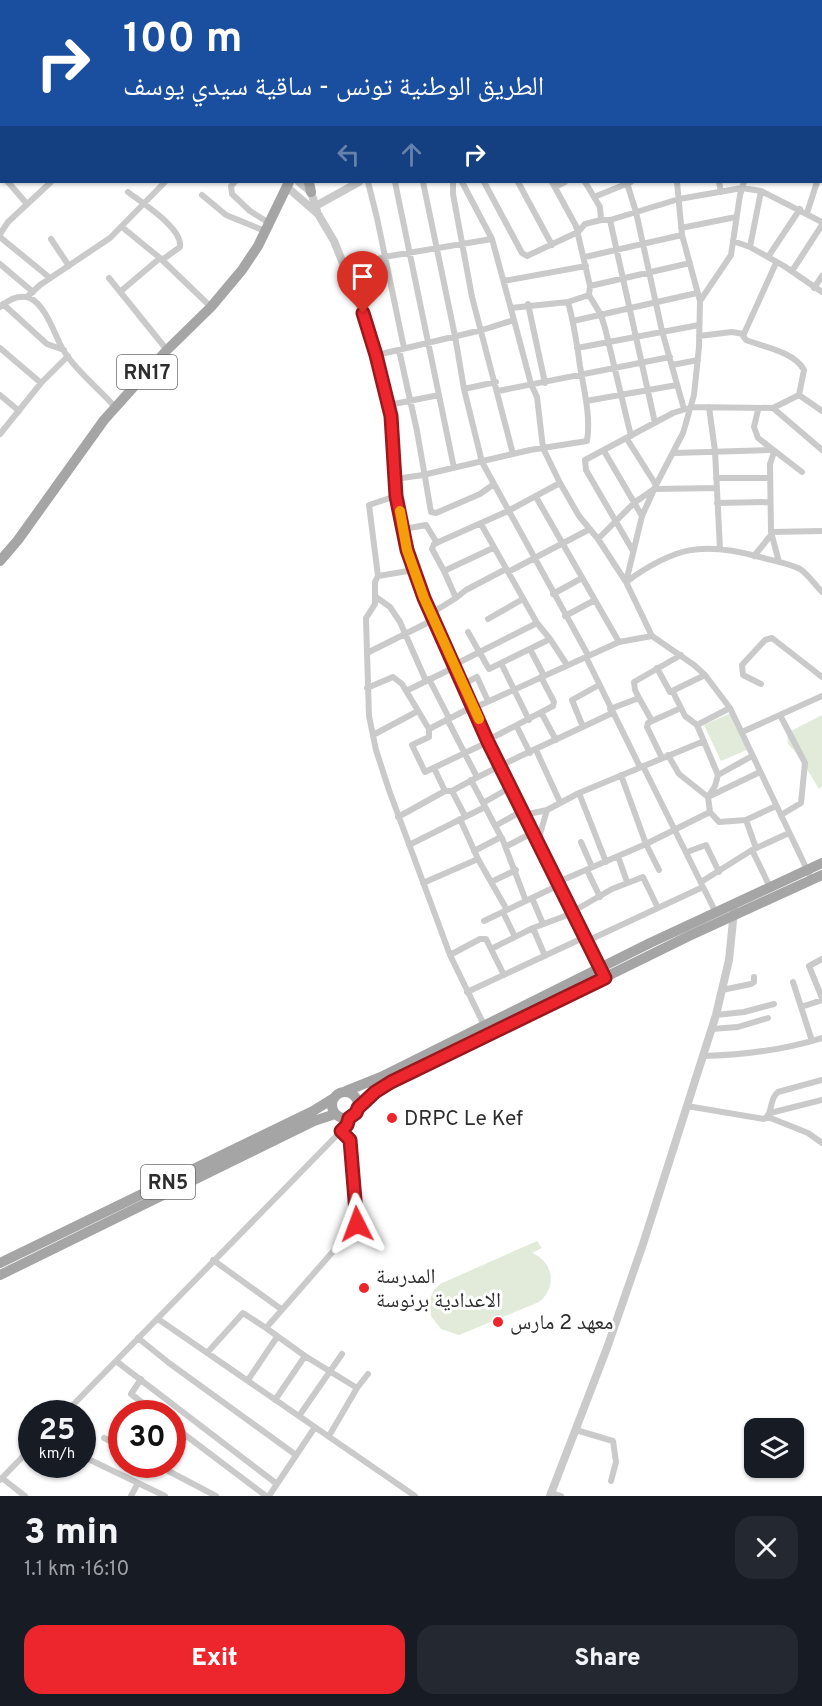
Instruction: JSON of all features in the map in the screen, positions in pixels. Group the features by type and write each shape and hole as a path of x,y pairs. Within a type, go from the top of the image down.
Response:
{"main road":[{"name":"RN17","path":"0,561 115,407 167,350 211,307 246,264 267,227 285,183"},
{"name":"RN5","path":"718,917 734,916 814,875 822,863"},
{"name":"RN5","path":"0,1275 314,1121 342,1122 356,1113 358,1108 375,1092 391,1082 603,973 718,917 734,905 770,888 814,875"},
{"name":"RN5","path":"0,1263 313,1111 339,1093 381,1077 484,1025 603,973"},
{"path":"346,1091 356,1097 358,1108"},
{"path":"334,1098 332,1106 342,1122"}],"street":[{"path":"9,183 27,204"},
{"path":"50,183 8,222 0,236 50,278"},
{"path":"66,353 47,344 2,305 8,300 30,294 50,278 92,252 123,227 164,183"},
{"path":"234,183 231,186 232,194 267,227"},
{"path":"285,183 315,209"},
{"path":"315,209 354,183"},
{"path":"368,183 402,349 429,509 432,513 469,499 494,484"},
{"path":"395,183 454,468"},
{"path":"423,183 464,389 482,462 587,656 611,711 687,852 718,917"},
{"path":"453,183 453,194 472,297 513,454"},
{"path":"463,183 492,238 531,384 537,397 543,448 560,483 579,516 598,539 626,582 652,636 681,655 705,675 730,708 789,833 814,875"},
{"path":"485,183 524,256 578,232 585,224 610,220 743,185 800,209 822,223 792,271"},
{"path":"519,183 552,245"},
{"path":"586,183 600,207 601,220"},
{"path":"594,197 625,183 636,212 662,331 684,409"},
{"path":"626,582 642,516 674,453 692,407 698,360 700,301 681,231 677,183"},
{"path":"719,183 721,192"},
{"path":"807,213 818,183"},
{"path":"554,184 578,232 585,257 590,286 589,295 601,315 629,437 655,487"},
{"path":"700,301 731,255 743,185"},
{"path":"310,187 315,209 347,269 376,355 389,405 396,496 407,550 414,570 432,617 488,741 603,973"},
{"path":"750,247 761,191"},
{"path":"121,291 180,247 181,243 166,222 128,192"},
{"path":"202,195 229,216 267,227"},
{"path":"768,257 800,209"},
{"path":"585,257 644,244 681,231 736,217"},
{"path":"610,220 655,423"},
{"path":"123,227 161,259 211,307"},
{"path":"347,269 384,257 492,238"},
{"path":"51,239 69,266"},
{"path":"733,241 768,257 822,292"},
{"path":"776,262 744,334 746,340 799,362 804,370 799,395"},
{"path":"590,286 690,263"},
{"path":"0,264 30,294 66,353 115,407"},
{"path":"504,281 586,266"},
{"path":"814,288 822,276"},
{"path":"109,278 167,350"},
{"path":"573,321 697,293"},
{"path":"511,308 528,304 568,302 589,295"},
{"path":"568,302 586,401 587,441 590,456"},
{"path":"528,304 545,383"},
{"path":"376,355 482,330 514,320"},
{"path":"577,348 699,325"},
{"path":"699,336 732,332 744,334"},
{"path":"0,348 41,383"},
{"path":"0,434 66,353"},
{"path":"498,391 642,363 698,360"},
{"path":"464,389 496,382"},
{"path":"586,401 676,385"},
{"path":"0,395 19,411"},
{"path":"389,405 439,395"},
{"path":"633,551 584,466 585,460 684,409 709,407 758,410 773,408 799,395"},
{"path":"799,395 810,400 822,411"},
{"path":"709,407 716,451 720,549"},
{"path":"773,408 822,450"},
{"path":"758,410 754,431 758,438 802,472"},
{"path":"395,479 587,441"},
{"path":"604,451 642,516"},
{"path":"674,453 772,451"},
{"path":"772,451 770,464 771,534 779,562"},
{"path":"716,478 770,478"},
{"path":"456,598 432,546 508,511 560,483"},
{"path":"598,539 634,503 655,487 717,488"},
{"path":"396,496 369,505 378,576 375,582 376,597 366,618 368,688 373,735 398,817 450,955 484,1025"},
{"path":"536,496 619,642"},
{"path":"717,503 770,502"},
{"path":"481,524 537,623 567,665"},
{"path":"404,529 427,525 437,543"},
{"path":"367,653 432,617 466,590 534,559 590,529"},
{"path":"754,556 771,534 822,531"},
{"path":"444,571 493,548"},
{"path":"626,582 655,563 683,550 720,549 779,562 801,570 822,592"},
{"path":"378,576 414,570"},
{"path":"553,594 582,578"},
{"path":"376,597 390,607 400,622 465,753 484,805 507,846 529,899 543,924"},
{"path":"488,619 523,598"},
{"path":"565,616 596,600"},
{"path":"406,691 479,651 537,623"},
{"path":"468,632 489,669 550,639"},
{"path":"429,729 448,718 619,642 652,636"},
{"path":"761,684 744,675 742,665 765,640 772,638 822,677"},
{"path":"368,688 393,677 402,684 429,729 429,737 412,745 425,772 554,706 555,703 530,649"},
{"path":"652,721 635,690 634,682 681,655"},
{"path":"501,663 529,720"},
{"path":"657,668 687,718 697,725 718,775 716,786 708,797 710,812 719,822 746,820 776,806"},
{"path":"673,692 705,675"},
{"path":"463,684 477,677 488,701"},
{"path":"583,727 572,700 599,685"},
{"path":"742,732 822,696"},
{"path":"398,817 639,698"},
{"path":"681,708 647,724 665,757 679,774 708,797"},
{"path":"697,725 730,708"},
{"path":"373,735 418,711"},
{"path":"542,714 556,740"},
{"path":"780,715 803,756 805,769 801,803 781,815"},
{"path":"516,727 533,751 560,802"},
{"path":"495,826 523,813 547,810 579,793 704,741"},
{"path":"718,775 752,756"},
{"path":"434,768 462,817 474,851 492,882 515,937"},
{"path":"708,797 760,772"},
{"path":"621,776 633,803 646,844 659,870"},
{"path":"409,845 484,805 512,787"},
{"path":"579,793 606,862"},
{"path":"507,846 536,836 547,810"},
{"path":"484,921 710,812"},
{"path":"746,820 754,849 770,888"},
{"path":"467,992 658,908 702,884 754,849 789,833"},
{"path":"474,851 501,837"},
{"path":"580,842 600,897"},
{"path":"687,852 706,845 719,872"},
{"path":"618,856 627,882"},
{"path":"423,883 478,859"},
{"path":"492,882 516,870"},
{"path":"491,949 627,882 643,877 658,908"},
{"path":"561,1496 551,1494 640,1254 716,1015 731,951 734,905"},
{"path":"533,928 545,956"},
{"path":"450,955 482,939 487,939 504,975"},
{"path":"801,1007 822,999 809,966 822,959"},
{"path":"722,990 751,984 754,982 754,977"},
{"path":"793,982 812,1041"},
{"path":"716,1015 744,1012 774,1004"},
{"path":"711,1029 733,1028 768,1018"},
{"path":"702,1056 744,1054 822,1038"},
{"path":"769,1115 772,1097 778,1092 822,1080"},
{"path":"687,1106 762,1119 822,1100"},
{"path":"769,1115 810,1134 822,1143"},
{"path":"77,1400 158,1318 342,1122 350,1140 357,1224 266,1328"},
{"path":"213,1260 281,1309"},
{"path":"207,1353 243,1313 305,1356 357,1388"},
{"path":"158,1318 415,1496"},
{"path":"248,1380 277,1337"},
{"path":"138,1338 202,1388 296,1455"},
{"path":"299,1416 342,1354"},
{"path":"275,1400 305,1356"},
{"path":"116,1360 277,1484"},
{"path":"329,1436 357,1388 368,1374"},
{"path":"139,1400 131,1394 141,1379"},
{"path":"186,1435 268,1496 315,1427"},
{"path":"576,1430 612,1441 616,1462 611,1481"},
{"path":"104,1438 108,1440"},
{"path":"18,1461 1,1479 25,1496"},
{"path":"96,1463 165,1496"},
{"path":"182,1478 216,1496"},
{"path":"131,1496 138,1483"}],"green space":[{"path":"733,712 749,749 721,761 704,725"},
{"path":"822,715 822,787 819,789 799,756 788,744 787,733"},
{"path":"537,1241 542,1248 532,1253 545,1262 551,1275 549,1289 539,1302 459,1335 441,1329 431,1316 430,1299 440,1284"}],"slow traffic":[{"path":"400,511 407,550 430,614 479,719"}],"place":[{"name":"DRPC Le Kef","path":"392,1118"},
{"name":"المدرسة الاعدادية برنوسة","path":"364,1288"},
{"name":"معهد 2 مارس","path":"498,1322"}],"route":[{"path":"357,1224 358,1213 350,1140 341,1131 358,1108 375,1092 391,1082 605,978 488,742 474,706 424,598 407,550 396,496 391,416 363,313"}]}
